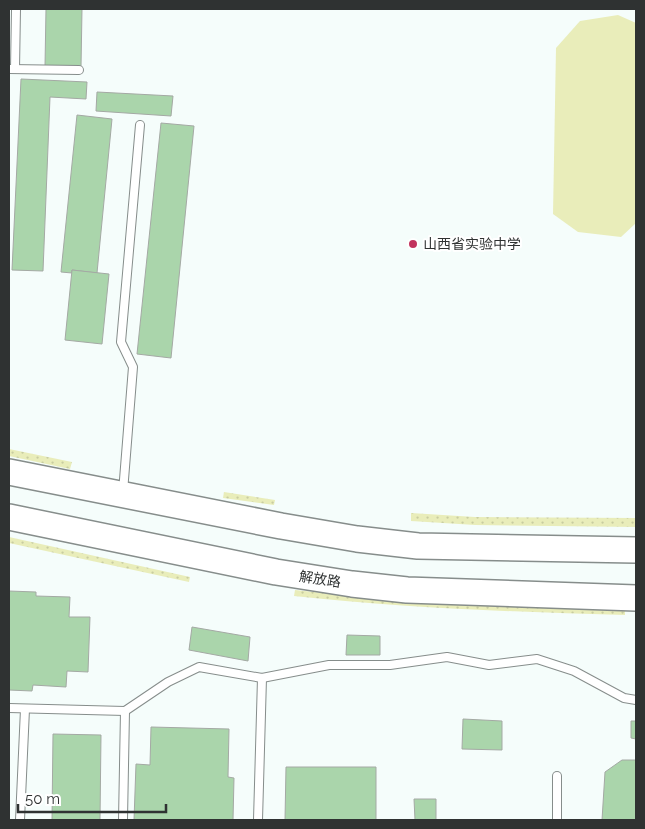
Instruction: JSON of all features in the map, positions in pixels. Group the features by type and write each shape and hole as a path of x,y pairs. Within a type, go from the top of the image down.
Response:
{"main road":[{"path":"9,472 281,526 357,539 418,546 636,550"},
{"name":"解放路","path":"9,517 276,572 352,584 407,590 636,598"}],"lane":[{"path":"16,9 12,69 79,70"},
{"path":"123,495 133,367 121,342 140,125"},
{"path":"9,708 125,711 168,682 199,667 262,678 329,666 390,665 447,657 489,665 537,659 574,671 624,698 636,700"},
{"path":"258,820 262,678"},
{"path":"20,820 24,709"},
{"path":"123,820 125,711"},
{"path":"557,776 557,820"}],"green space":[{"path":"618,15 636,23 636,223 621,237 578,232 553,214 556,48 580,21"},
{"path":"9,449 72,462 70,469 9,456"},
{"path":"224,492 275,500 274,505 223,498"},
{"path":"411,513 475,517 636,518 636,527 475,525 411,521"},
{"path":"9,537 190,577 189,582 9,543"},
{"path":"295,590 362,597 625,608 625,615 377,604 294,596"}],"building":[{"path":"46,9 82,9 81,67 45,66"},
{"path":"21,79 87,82 86,99 50,97 43,271 12,270"},
{"path":"97,92 173,96 171,116 96,111"},
{"path":"77,115 112,119 97,273 72,270 72,273 61,272"},
{"path":"161,123 194,126 171,358 137,354"},
{"path":"72,270 109,274 102,344 65,340"},
{"path":"9,591 36,592 36,596 70,597 69,617 90,617 88,672 67,671 66,687 33,685 32,691 9,690"},
{"path":"192,627 250,637 248,661 189,650"},
{"path":"347,635 380,636 380,655 346,655"},
{"path":"463,719 502,721 502,750 462,749"},
{"path":"631,721 636,721 636,739 631,738"},
{"path":"151,727 229,729 228,777 234,778 233,820 134,820 136,764 150,765"},
{"path":"53,734 101,735 100,820 52,820"},
{"path":"622,760 636,760 636,820 602,820 605,772"},
{"path":"286,767 376,767 376,820 285,820"},
{"path":"414,799 436,799 436,820 415,820"}],"place":[{"name":"山西省实验中学","path":"413,244"}]}
